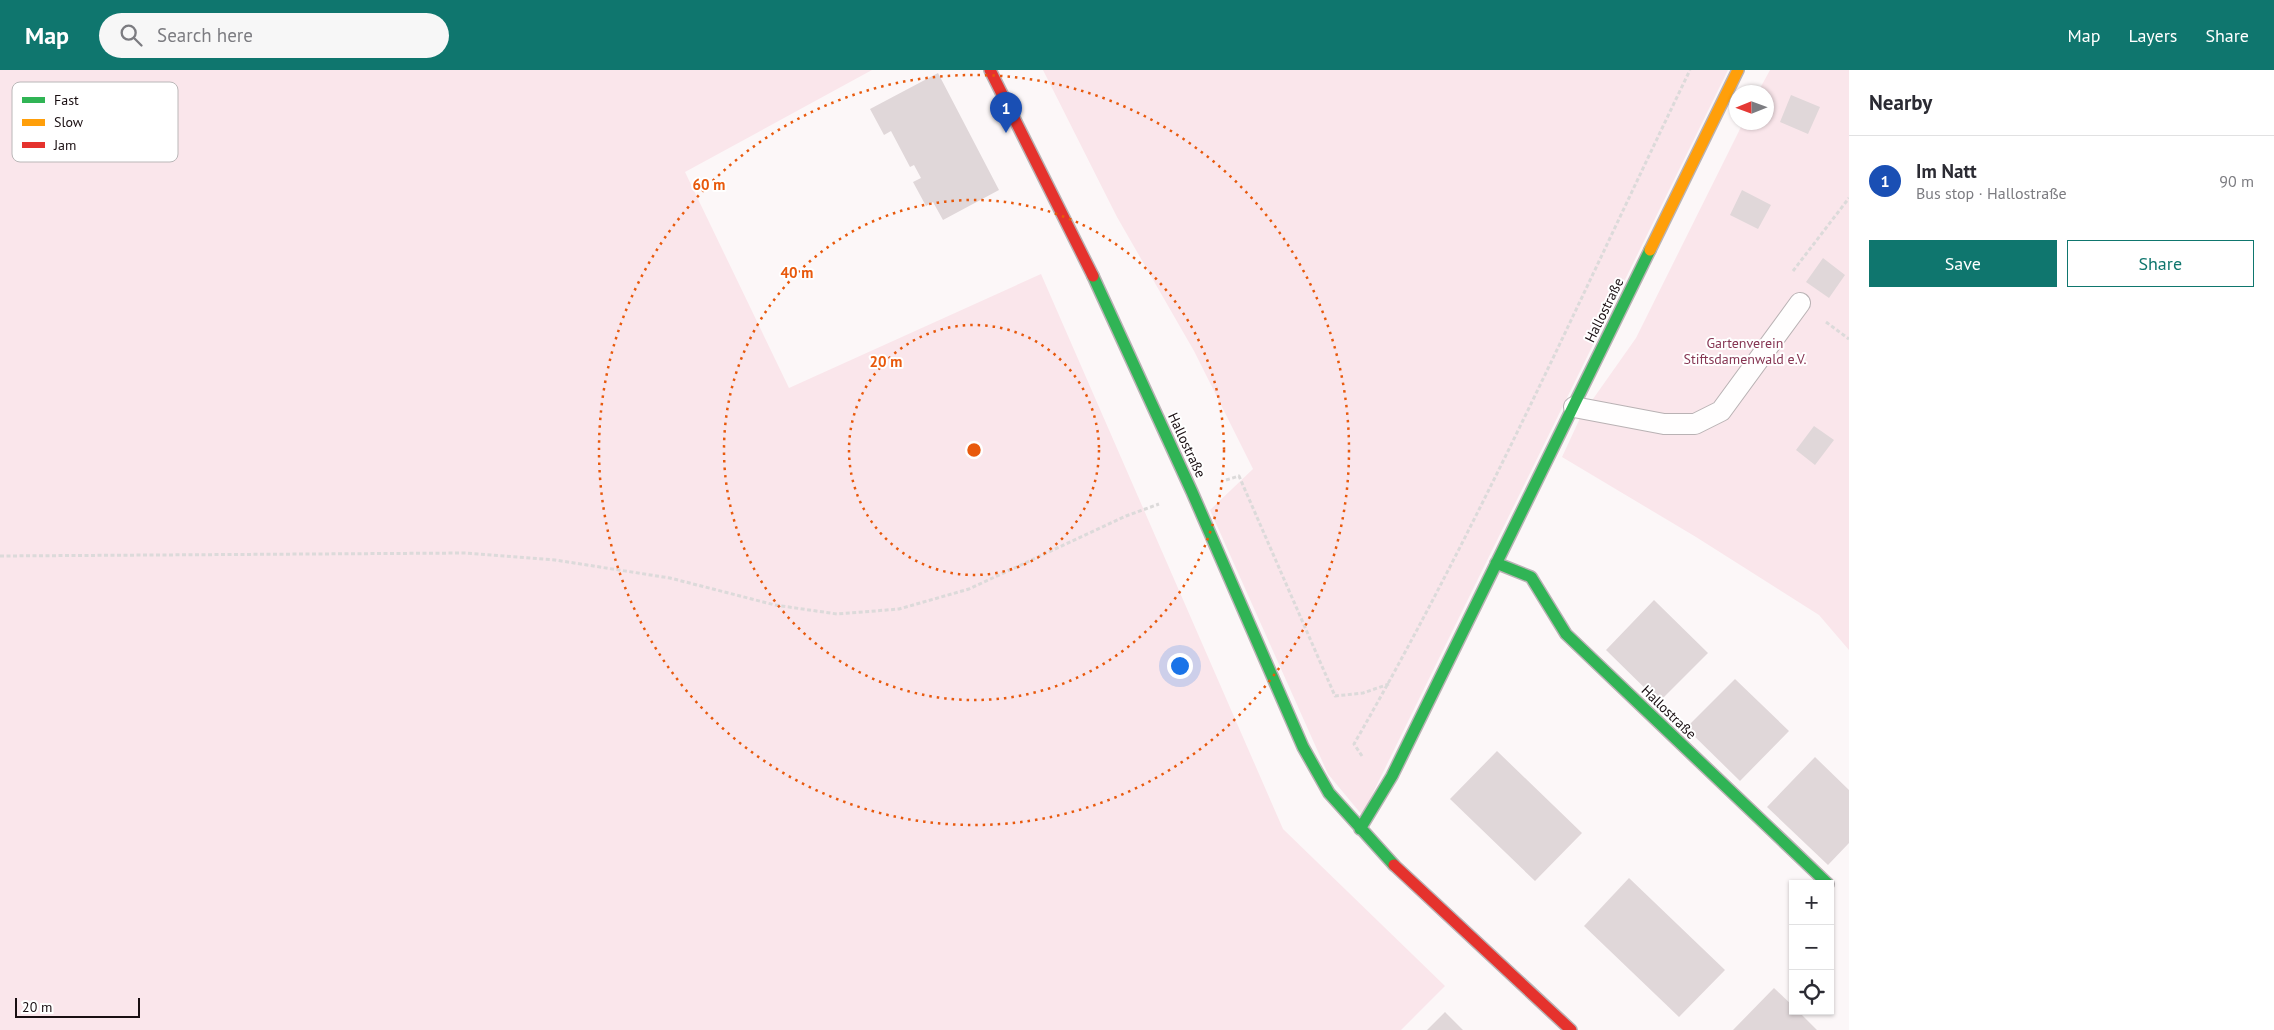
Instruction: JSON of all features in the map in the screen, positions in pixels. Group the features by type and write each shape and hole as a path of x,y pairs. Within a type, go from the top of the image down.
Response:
{"street":[{"name":"Hallostraße","path":"990,70 1079,245 1192,492 1303,747 1329,793 1398,869 1571,1030"},
{"name":"Hallostraße","path":"1360,829 1392,776 1738,70"},
{"name":"Hallostraße","path":"1496,562 1531,577 1566,634 1824,880"}],"lane":[{"path":"1574,407 1664,424 1695,424 1721,410 1800,303"}],"path":[{"path":"0,556 466,553 555,560 670,578 774,605 837,614 899,609 969,589 1126,516 1239,476 1335,696 1363,693 1389,684 1466,536 1690,70"}],"green space":[{"path":"0,70 872,70 685,172 789,388 1041,274 1283,829 1445,986 1401,1030 0,1030"},
{"path":"1043,70 1728,70 1362,815 1328,774 1210,510 1253,469 1194,351 1117,217"},
{"name":"Gartenverein Stiftsdamenwald e.V.","path":"1770,70 1849,70 1849,650 1819,615 1696,537 1562,457 1581,416 1636,338 1740,130 1774,130 1774,85 1762,85"}],"building":[{"path":"938,73 999,190 943,220 933,202 926,206 913,182 921,178 914,165 910,167 891,131 884,135 870,109"},
{"path":"1791,95 1820,107 1808,134 1780,122"},
{"path":"1742,190 1771,205 1758,229 1730,215"},
{"path":"1823,258 1845,275 1829,298 1806,282"},
{"path":"1814,426 1834,440 1815,465 1796,450"},
{"path":"1654,600 1708,653 1659,702 1606,650"},
{"path":"1735,679 1789,731 1740,781 1686,728"},
{"path":"1497,751 1582,833 1535,881 1450,799"},
{"path":"1815,757 1849,790 1849,843 1828,865 1767,807"},
{"path":"1629,878 1725,970 1679,1017 1584,926"},
{"path":"1774,988 1789,1002 1789,1015 1802,1015 1817,1030 1733,1030"},
{"path":"1445,1012 1463,1030 1427,1030"}],"traffic: fast":[{"path":"1360,829 1392,776 1650,250"},
{"path":"1093,276 1192,492 1303,747 1329,793 1394,865"},
{"path":"1496,563 1531,577 1566,634 1824,880"}],"traffic: slow":[{"path":"1650,250 1738,70"}],"traffic: jam":[{"path":"990,70 1093,276"},
{"path":"1394,865 1571,1030"}],"place":[{"name":"Im Natt","path":"1006,133"}]}
